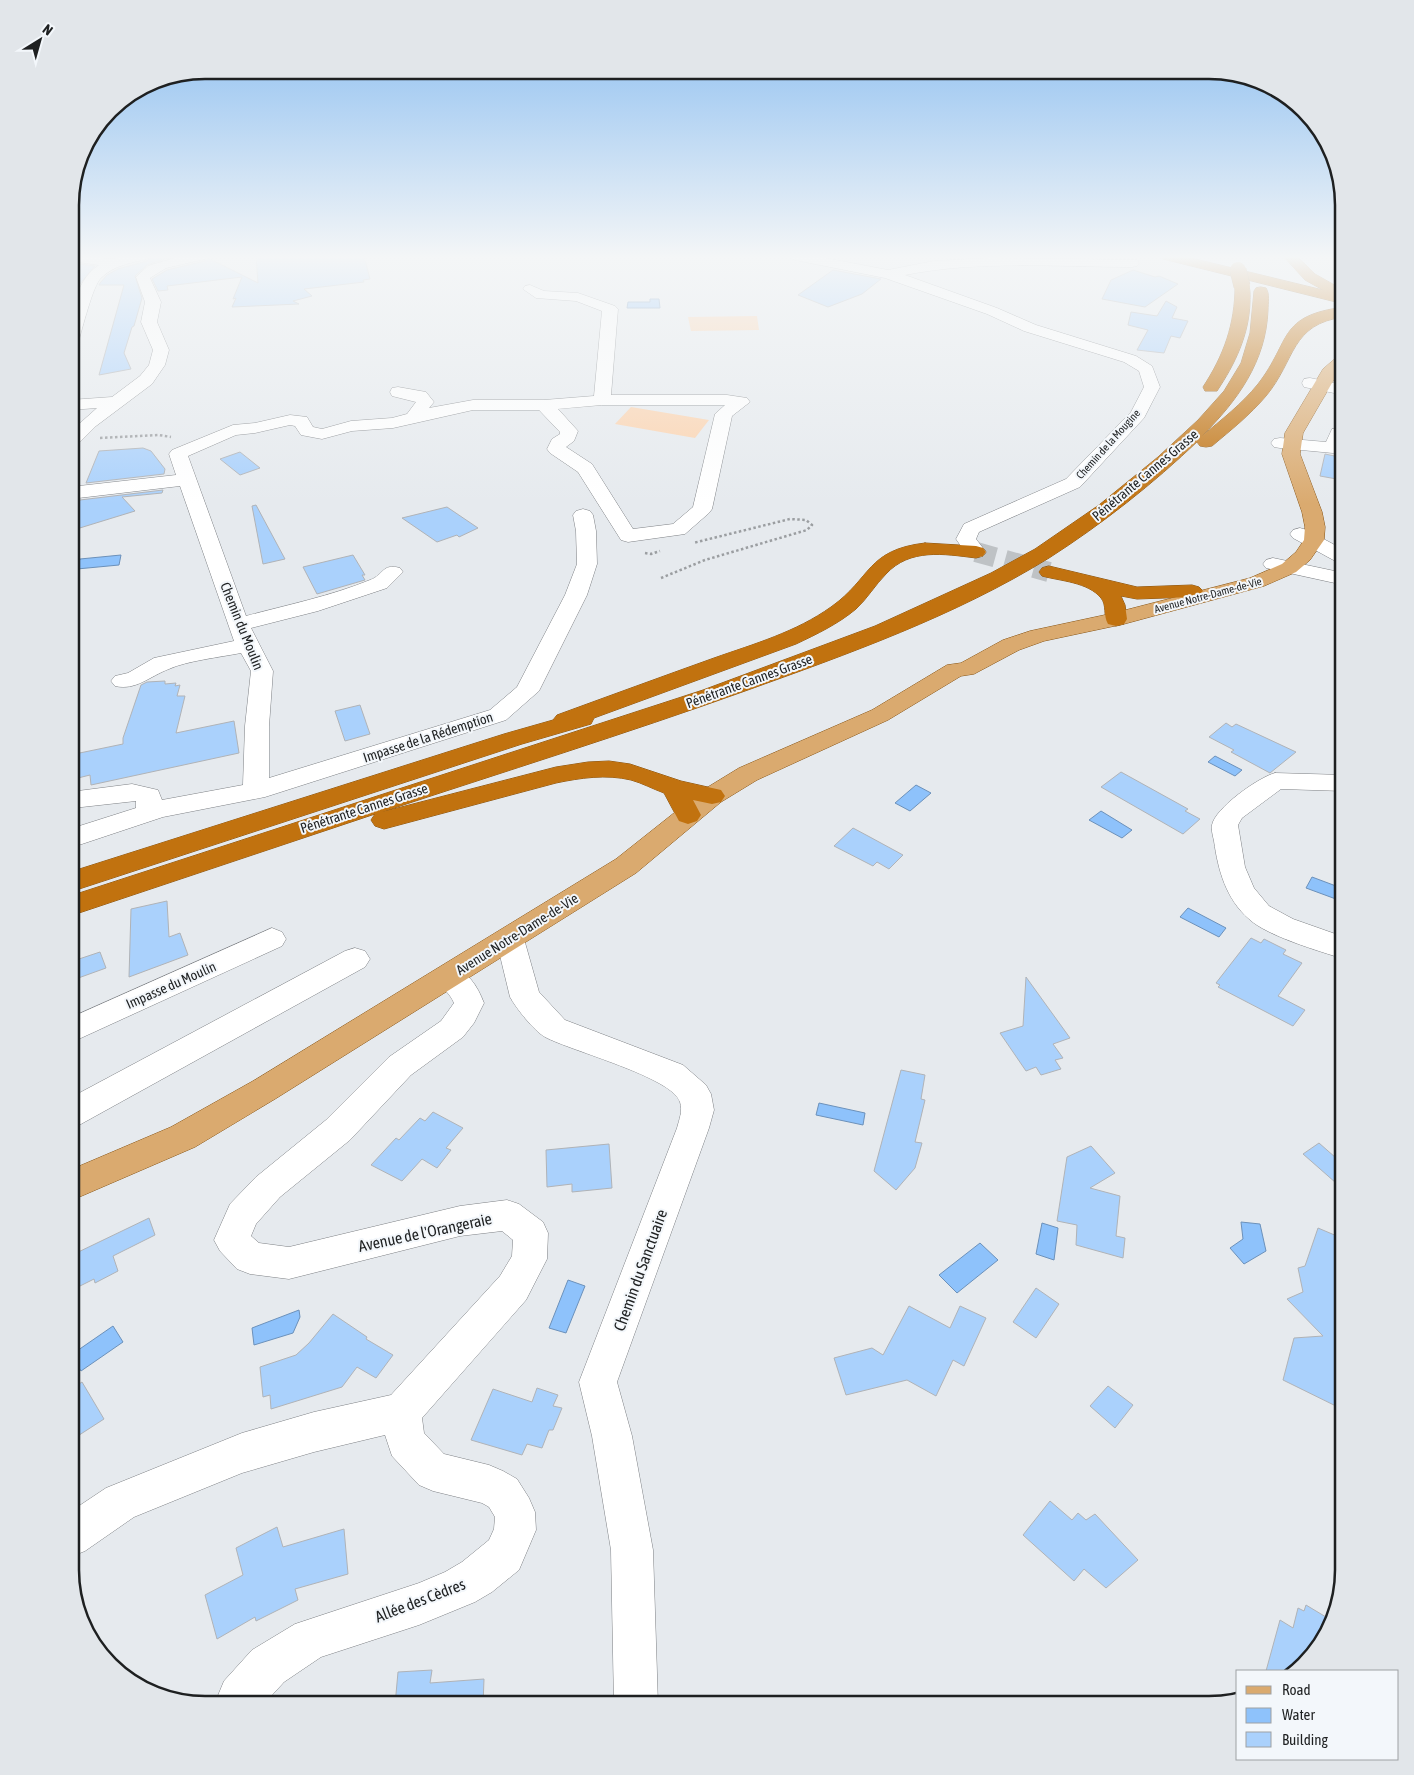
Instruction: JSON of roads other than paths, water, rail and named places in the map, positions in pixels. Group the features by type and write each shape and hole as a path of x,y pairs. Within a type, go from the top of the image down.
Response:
{"highway":[{"name":"Pénétrante Cannes Grasse","path":"79,879 513,739 593,716 701,681 851,626 918,598 1009,552 1036,536 1137,464 1174,430 1204,397 1226,366 1237,339"},
{"name":"Pénétrante Cannes Grasse","path":"79,903 723,692 836,650 994,579 1039,554 1116,503 1196,433 1236,384 1255,348 1257,339"},
{"path":"1116,503 1180,463 1252,401 1266,385 1292,339"},
{"path":"513,739 788,639 822,623 854,598 886,563 896,555 927,549 976,552"},
{"path":"1049,572 1136,593 1192,591"},
{"path":"1092,583 1108,592 1114,600 1115,614"},
{"path":"105,895 564,773 602,769 620,770 640,774 674,787 712,796"},
{"path":"674,787 688,815"}],"main road":[{"path":"1316,384 1319,370 1335,355"},
{"path":"1307,537 1282,465 1290,416 1316,384 1335,367"},
{"name":"Avenue Notre-Dame-de-Vie","path":"1115,614 1257,582 1307,551 1307,537"},
{"name":"Avenue Notre-Dame-de-Vie","path":"79,1182 183,1137 314,1060 626,866 712,796 748,774 880,715 955,670 966,669 1011,646 1038,636 1281,566"}],"street":[{"path":"79,434 90,422 146,380 157,364 161,350 157,339"},
{"path":"602,400 607,339"},
{"name":"Chemin de la Mougine","path":"976,552 966,539 971,528 1073,483 1138,414 1152,388 1146,369 1130,359 1065,339"},
{"path":"1316,384 1335,388"},
{"path":"398,392 420,396 426,402 415,414 417,416 479,405 544,406 602,400 728,400 741,402 724,414 702,509 678,530 654,531 628,536 585,468 556,450 558,443 568,437 569,431 544,406"},
{"path":"79,404 116,402"},
{"name":"Chemin du Moulin","path":"256,791 257,726 262,671 239,624 178,454 233,430 255,428 290,420 301,422 307,431 322,434 351,426 393,424 417,416"},
{"path":"1286,443 1333,448 1335,442"},
{"path":"79,492 186,480"},
{"name":"Impasse de la Rédemption","path":"256,791 498,715 527,691 576,595 587,564 586,531 583,515"},
{"path":"1307,537 1335,553"},
{"path":"1281,566 1335,577"},
{"path":"239,624 310,606 380,584 393,572"},
{"path":"123,681 136,678 162,663 248,645"},
{"path":"79,835 171,795 225,779"},
{"path":"1335,784 1275,782 1232,812 1225,825 1231,867 1242,893 1259,913 1283,926 1335,945"},
{"path":"79,799 132,792 149,805 256,791"},
{"name":"Impasse du Moulin","path":"79,1027 272,939"},
{"name":"Chemin du Sanctuaire","path":"510,939 525,997 554,1028 672,1074 696,1094 698,1110 693,1128 598,1382 612,1436 632,1550 636,1696"},
{"path":"79,1109 355,959"},
{"name":"Avenue de l'Orangeraie","path":"402,1412 512,1288 529,1258 531,1233 507,1215 460,1221 289,1263 250,1258 232,1240 242,1215 268,1187 338,1130 400,1066 452,1029 463,1015 469,1003 465,992 449,976"},
{"path":"79,1530 120,1502 242,1453 314,1432 402,1412"},
{"name":"Allée des Cèdres","path":"241,1696 268,1666 310,1639 418,1604 460,1587 477,1577 504,1556 516,1530 515,1512 503,1493 488,1485 433,1471 406,1442 402,1412"}],"water":[{"path":"121,555 119,565 79,569 80,559"},
{"path":"1215,756 1242,770 1235,776 1208,762"},
{"path":"916,785 931,793 910,811 895,803"},
{"path":"1101,811 1132,830 1122,838 1089,820"},
{"path":"1312,877 1335,886 1335,899 1306,888"},
{"path":"1188,908 1226,928 1219,937 1180,917"},
{"path":"819,1103 865,1113 863,1125 816,1115"},
{"path":"1241,1222 1260,1224 1266,1251 1244,1264 1230,1248 1243,1239"},
{"path":"1042,1223 1058,1228 1054,1260 1036,1254"},
{"path":"980,1243 998,1260 957,1293 939,1275"},
{"path":"568,1280 585,1286 566,1333 549,1328"},
{"path":"299,1310 300,1317 293,1333 254,1345 252,1328"},
{"path":"113,1326 123,1342 81,1371 79,1368 79,1349"}],"tunnel":[{"path":"976,552 1049,572"}]}
